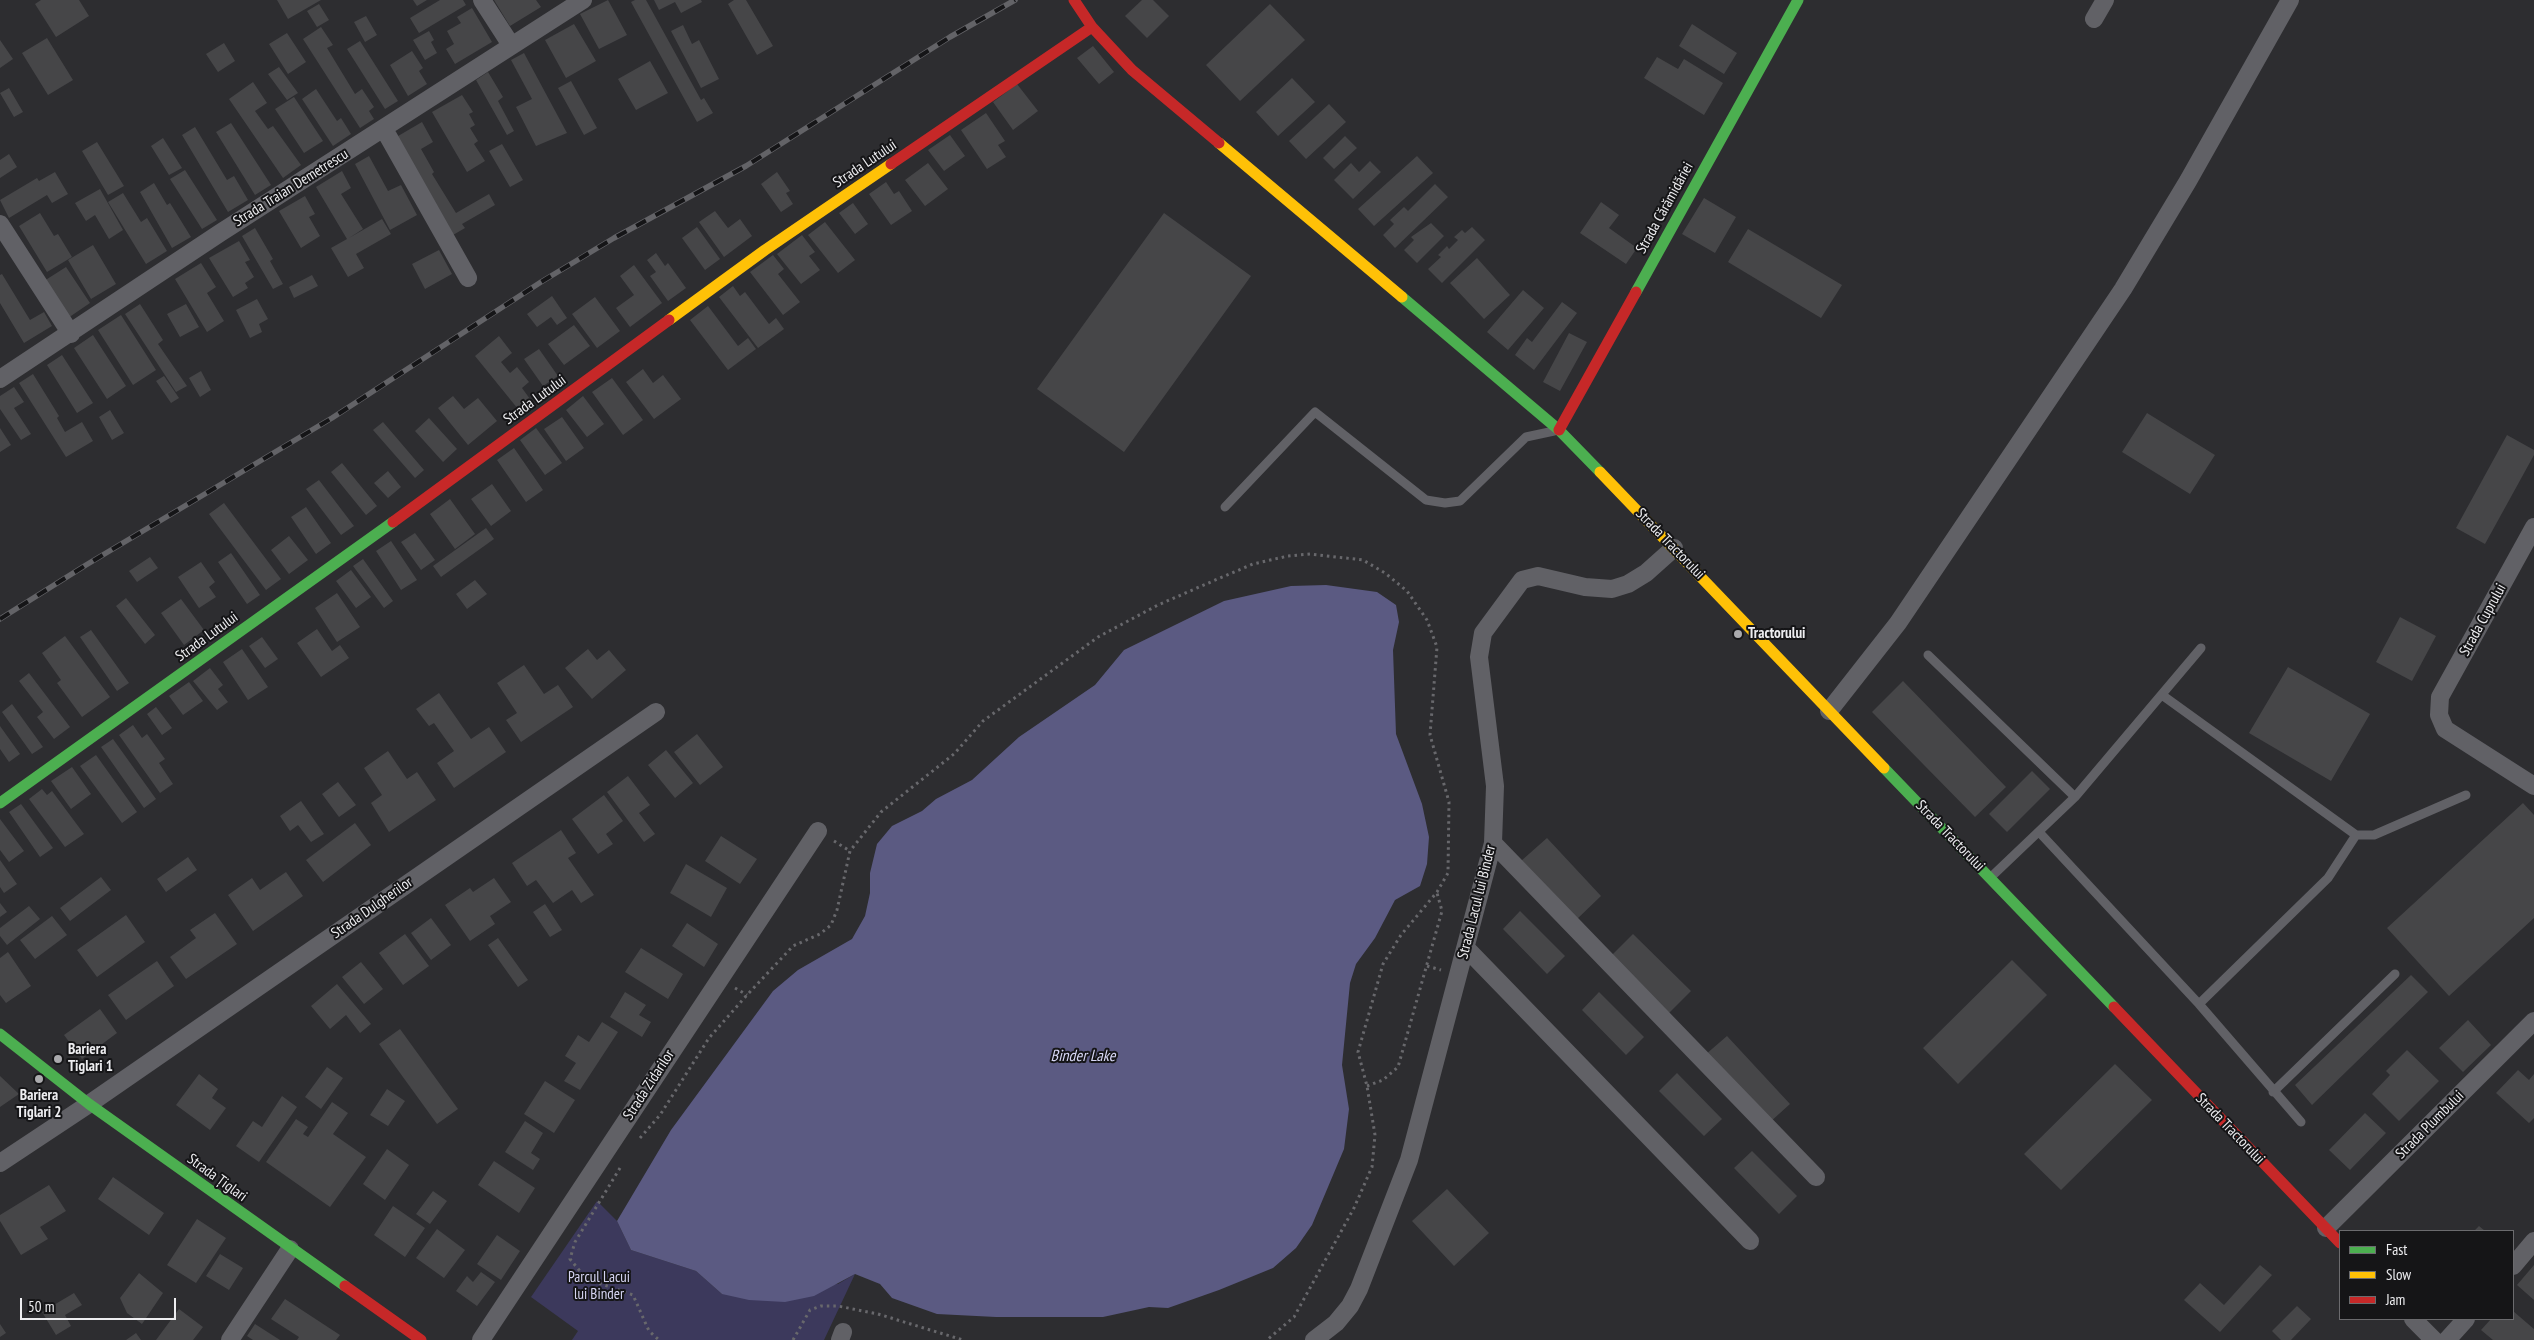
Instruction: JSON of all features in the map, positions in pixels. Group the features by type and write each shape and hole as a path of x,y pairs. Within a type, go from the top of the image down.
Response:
{"street":[{"path":"482,0 511,45"},
{"name":"Strada Traian Demetrescu","path":"0,379 71,334 220,233 583,0"},
{"name":"Strada Tractorului","path":"1074,0 1092,27 1132,70 1559,430 2339,1242"},
{"name":"Strada Cărămidăriei","path":"1559,430 1798,0"},
{"path":"2094,19 2105,0"},
{"path":"1829,710 1898,623 2123,289 2188,181 2290,0"},
{"name":"Strada Lutului","path":"0,803 438,490 765,250 1092,27"},
{"path":"384,129 468,278"},
{"path":"0,224 71,334"},
{"name":"Strada Cuprului","path":"2534,527 2440,697 2439,715 2445,729 2534,786"},
{"name":"Strada Lacul lui Binder","path":"1314,1340 1336,1323 1350,1306 1376,1248 1409,1160 1493,843 1495,786 1479,658 1483,633 1522,580 1538,576 1586,587 1612,589 1628,584 1646,574 1674,548"},
{"name":"Strada Dulgherilor","path":"0,1163 89,1104 656,712"},
{"name":"Strada Zidarilor","path":"481,1340 818,831"},
{"path":"1493,843 1816,1177"},
{"path":"1466,948 1750,1241"},
{"name":"Strada Plumbului","path":"2326,1228 2534,1021"},
{"name":"Strada Țiglari","path":"0,1034 89,1104 290,1249 421,1340"},
{"path":"2514,1265 2534,1242"},
{"path":"230,1340 290,1249"},
{"path":"2414,1320 2434,1340"},
{"path":"2447,1340 2465,1320"}],"lane":[{"path":"1226,507 1315,412 1426,500 1445,503 1460,501 1526,436 1559,430"},
{"path":"1990,878 2075,797 2201,648"},
{"path":"1928,655 2075,797"},
{"path":"2162,695 2356,836 2374,835 2466,795"},
{"path":"2039,832 2199,1004 2273,1092 2301,1122"},
{"path":"2199,1004 2328,878 2356,836"},
{"path":"2273,1092 2395,974"}],"path":[{"path":"636,1142 660,1115 709,1038 747,995 793,946 820,934 831,925 837,910 850,851 881,812 954,754 983,721 1098,637 1158,605 1253,564 1288,556 1310,554 1363,560 1385,573 1407,591 1427,620 1437,647 1430,734 1449,802 1448,873 1437,892 1401,935 1383,964 1358,1052 1367,1086 1375,1135 1372,1167 1354,1208 1294,1317 1268,1340"},
{"path":"1367,1086 1383,1080 1398,1067 1442,911 1437,892"},
{"path":"621,1167 575,1242 570,1259 579,1270 594,1281 633,1295 649,1331 659,1340"},
{"path":"793,1340 810,1310 821,1306 838,1306 878,1314 963,1340"}],"green space":[{"name":"Parcul Lacui lui Binder","path":"597,1201 617,1221 631,1250 696,1271 722,1294 838,1284 855,1274 824,1340 572,1340 578,1331 531,1297"}],"water":[{"name":"Binder Lake","path":"1326,585 1377,592 1396,605 1399,622 1393,650 1396,734 1422,804 1429,837 1427,864 1420,886 1395,900 1375,938 1356,964 1350,983 1342,1065 1349,1109 1344,1149 1312,1225 1296,1248 1273,1268 1219,1290 1168,1308 1149,1307 1103,1317 996,1317 937,1314 892,1298 880,1284 855,1274 814,1296 785,1302 749,1300 722,1294 696,1271 631,1250 617,1221 671,1130 773,991 798,970 852,939 865,916 870,893 870,873 877,844 892,826 922,811 936,799 972,780 1019,737 1095,685 1124,650 1224,601 1291,586"}],"building":[{"path":"41,0 79,0 89,16 56,37 35,4"},
{"path":"277,0 321,0 288,19"},
{"path":"413,0 427,0 417,6"},
{"path":"440,0 463,0 466,5 419,33 410,18"},
{"path":"494,0 536,0 541,7 510,26"},
{"path":"608,0 627,35 599,49 580,14"},
{"path":"646,0 701,100 704,98 713,113 697,122 631,2"},
{"path":"654,0 701,0 702,2 681,13 675,2 659,10"},
{"path":"734,0 746,0 773,46 757,55 728,4"},
{"path":"1142,0 1153,0 1169,16 1147,38 1125,16"},
{"path":"319,4 329,20 317,27 307,11"},
{"path":"1270,4 1305,40 1240,101 1206,65"},
{"path":"472,8 492,42 455,64 446,49 454,44 447,31 461,23 457,17"},
{"path":"366,16 377,35 365,42 354,22"},
{"path":"574,24 596,61 566,78 545,40"},
{"path":"1692,24 1737,53 1724,74 1679,46"},
{"path":"683,25 692,44 699,40 719,79 701,88 671,31"},
{"path":"321,27 333,45 327,48 355,94 362,89 374,107 369,111 374,119 360,128 303,39"},
{"path":"429,31 434,40 431,42 437,53 425,60 413,40"},
{"path":"287,33 306,62 288,74 269,44"},
{"path":"47,38 73,80 48,95 22,53"},
{"path":"0,40 13,59 0,68"},
{"path":"360,41 398,101 385,109 347,49"},
{"path":"224,43 235,61 218,72 206,54"},
{"path":"1093,46 1114,72 1099,84 1077,58"},
{"path":"412,51 423,68 419,71 427,84 408,96 390,65"},
{"path":"524,53 567,133 536,146 516,107 532,99 511,60"},
{"path":"1657,57 1678,69 1684,59 1723,83 1704,115 1644,78"},
{"path":"650,61 668,93 636,110 618,79"},
{"path":"279,67 298,93 287,100 268,74"},
{"path":"488,72 503,97 498,101 514,131 507,135 476,80"},
{"path":"1292,78 1315,102 1278,136 1256,112"},
{"path":"571,81 597,128 584,135 558,88"},
{"path":"253,82 267,103 255,111 268,129 273,126 301,165 283,178 229,99"},
{"path":"1017,84 1038,111 1013,130 993,102"},
{"path":"9,88 23,112 14,117 0,93"},
{"path":"316,89 337,121 341,118 351,134 333,146 302,99"},
{"path":"462,95 473,112 469,114 475,125 470,128 478,141 474,144 485,161 467,172 432,112"},
{"path":"294,97 323,141 304,153 275,109"},
{"path":"1329,104 1346,122 1306,159 1289,141"},
{"path":"986,113 1005,141 998,145 1006,157 987,169 961,130"},
{"path":"422,122 433,142 421,149 434,172 432,174 456,213 489,194 495,205 462,224 465,228 453,235 393,139"},
{"path":"231,123 271,185 255,195 216,132"},
{"path":"195,127 227,180 234,176 248,200 228,212 182,135"},
{"path":"950,135 965,156 944,171 928,150"},
{"path":"1345,136 1357,148 1334,169 1323,158"},
{"path":"163,138 182,168 169,175 151,146"},
{"path":"97,142 124,186 108,195 82,151"},
{"path":"502,144 523,180 510,187 489,151"},
{"path":"9,154 17,167 0,178 0,160"},
{"path":"369,156 388,191 401,185 417,215 390,230 355,164"},
{"path":"1417,156 1433,173 1374,226 1358,209"},
{"path":"1370,161 1381,172 1353,199 1334,180 1351,163 1359,172"},
{"path":"928,163 948,189 925,206 905,180"},
{"path":"185,170 217,220 202,229 170,179"},
{"path":"342,171 351,188 341,194 363,229 349,238 382,219 391,234 356,254 364,268 348,277 331,248 347,239 316,187"},
{"path":"55,172 68,194 52,203 47,195 9,218 0,200 37,178 39,181"},
{"path":"777,172 790,191 786,193 793,204 781,212 761,184"},
{"path":"886,182 894,194 899,191 912,211 891,225 869,194"},
{"path":"154,183 167,205 170,203 191,237 172,248 140,192"},
{"path":"1435,184 1448,197 1395,248 1383,235 1394,224 1390,220 1404,207 1408,211"},
{"path":"100,189 123,230 109,239 95,215 86,221 75,203"},
{"path":"123,193 141,222 147,218 167,251 146,264 108,202"},
{"path":"305,196 315,214 309,217 320,236 301,248 279,211"},
{"path":"1704,198 1736,217 1715,253 1682,234"},
{"path":"1601,202 1619,215 1609,228 1637,248 1626,264 1580,233"},
{"path":"853,203 868,224 855,234 839,213"},
{"path":"715,211 728,228 740,219 752,236 724,257 699,222"},
{"path":"40,213 54,236 58,234 72,257 47,272 19,226"},
{"path":"1164,213 1251,276 1124,452 1037,389"},
{"path":"825,222 855,260 838,273 808,235"},
{"path":"1431,223 1444,236 1417,263 1404,250 1414,240 1411,237"},
{"path":"697,227 720,259 705,270 682,238"},
{"path":"1472,227 1485,240 1442,283 1428,269 1441,257 1438,255 1447,246 1449,249 1458,240 1454,237 1462,230 1465,233"},
{"path":"255,228 273,259 270,261 283,284 273,289 242,236"},
{"path":"1748,229 1842,285 1821,318 1728,262"},
{"path":"802,235 815,252 809,256 820,270 801,284 777,254"},
{"path":"239,241 250,260 245,262 254,277 245,283 248,288 233,297 209,258"},
{"path":"93,245 116,284 91,299 68,260"},
{"path":"439,250 452,274 425,289 412,264"},
{"path":"656,253 665,266 668,263 686,288 668,301 650,276 656,272 647,260"},
{"path":"773,255 784,269 778,274 800,302 783,315 750,272"},
{"path":"1477,258 1510,295 1484,319 1450,283"},
{"path":"201,263 216,287 207,293 224,321 207,332 175,279"},
{"path":"634,265 662,303 630,327 616,308 634,295 620,276"},
{"path":"66,267 90,303 68,318 44,281"},
{"path":"2,274 30,320 44,312 52,326 24,343 0,303 0,275"},
{"path":"312,275 318,286 294,298 289,287"},
{"path":"733,286 740,296 745,292 769,324 776,318 784,329 758,348 719,297"},
{"path":"1523,290 1544,308 1508,350 1487,332"},
{"path":"552,296 567,318 557,325 551,317 537,327 527,314"},
{"path":"595,297 620,331 597,348 572,314"},
{"path":"257,299 268,319 259,324 262,332 250,338 236,310"},
{"path":"1562,302 1577,313 1534,370 1515,355 1527,338 1532,342"},
{"path":"140,304 163,340 158,344 187,386 176,392 125,314"},
{"path":"186,304 199,327 180,337 167,314"},
{"path":"708,306 738,346 748,338 756,349 728,370 690,320"},
{"path":"121,315 156,370 133,385 98,330"},
{"path":"574,325 590,346 564,365 548,344"},
{"path":"1569,333 1587,342 1560,391 1543,382"},
{"path":"93,335 126,386 107,399 74,348"},
{"path":"499,336 512,353 501,362 510,373 517,367 529,382 522,388 530,399 518,409 475,356"},
{"path":"539,349 558,376 543,386 524,359"},
{"path":"62,355 93,403 77,413 47,365"},
{"path":"643,369 653,383 663,375 681,399 654,419 626,382"},
{"path":"201,371 211,390 200,397 189,378"},
{"path":"33,374 59,416 57,418 65,432 82,422 93,441 66,457 19,383"},
{"path":"164,376 179,398 171,403 156,381"},
{"path":"612,378 643,420 623,435 592,392"},
{"path":"14,387 24,402 14,408 31,434 21,440 0,409 0,396"},
{"path":"453,396 464,409 478,398 497,421 468,445 438,408"},
{"path":"583,396 604,424 587,437 566,410"},
{"path":"110,410 124,433 112,440 99,417"},
{"path":"2147,413 2215,455 2190,494 2122,452"},
{"path":"562,417 584,448 566,461 544,429"},
{"path":"429,418 457,449 443,462 415,431"},
{"path":"383,422 424,470 415,478 373,430"},
{"path":"0,428 11,445 0,452"},
{"path":"536,428 562,463 545,475 520,440"},
{"path":"2507,435 2534,450 2534,455 2485,544 2456,528"},
{"path":"514,448 543,490 526,502 497,460"},
{"path":"342,463 377,506 366,515 331,472"},
{"path":"388,471 401,487 388,498 374,483"},
{"path":"319,480 354,526 341,535 306,489"},
{"path":"492,484 511,511 491,526 471,499"},
{"path":"450,499 475,534 455,549 430,514"},
{"path":"224,503 281,579 266,590 209,514"},
{"path":"306,507 331,543 316,554 291,517"},
{"path":"486,528 494,539 441,577 433,566"},
{"path":"415,533 435,560 421,570 401,542"},
{"path":"289,536 308,560 289,574 271,550"},
{"path":"391,541 417,580 401,590 376,551"},
{"path":"231,553 260,595 247,604 218,562"},
{"path":"150,557 158,568 137,582 129,571"},
{"path":"363,559 393,601 384,608 353,566"},
{"path":"201,562 215,582 209,587 216,597 199,608 178,577"},
{"path":"351,570 371,597 356,608 336,581"},
{"path":"475,580 487,594 467,609 456,594"},
{"path":"337,593 360,627 337,642 315,608"},
{"path":"126,598 155,635 145,644 116,606"},
{"path":"181,599 204,630 184,645 161,613"},
{"path":"2400,617 2436,636 2412,681 2376,662"},
{"path":"317,629 332,651 340,645 349,658 321,677 297,643"},
{"path":"91,630 129,683 117,691 80,637"},
{"path":"65,636 110,697 82,717 57,683 61,680 42,653"},
{"path":"262,637 278,659 265,668 249,646"},
{"path":"242,649 268,687 248,700 223,662"},
{"path":"588,649 597,660 609,650 626,670 592,699 565,668"},
{"path":"524,665 544,694 558,685 573,707 521,742 506,720 517,713 497,683"},
{"path":"2288,667 2370,714 2331,781 2249,733"},
{"path":"210,668 223,685 218,689 228,702 217,710 193,681"},
{"path":"29,673 70,727 54,739 37,717 43,712 19,681"},
{"path":"1903,681 2006,787 1975,817 1872,712"},
{"path":"189,682 203,701 183,715 169,696"},
{"path":"439,693 471,739 489,727 506,752 454,788 437,763 454,751 434,723 429,726 416,709"},
{"path":"12,704 43,747 32,754 2,712"},
{"path":"156,707 172,728 162,735 147,714"},
{"path":"133,725 142,738 147,734 165,759 159,763 173,784 160,793 119,735"},
{"path":"0,726 20,754 9,762 0,749"},
{"path":"697,734 723,767 700,785 674,752"},
{"path":"113,739 156,799 144,808 101,747"},
{"path":"666,750 693,783 675,798 648,765"},
{"path":"388,751 407,779 417,772 436,800 389,832 371,803 382,795 364,768"},
{"path":"96,755 137,812 122,823 80,766"},
{"path":"72,767 91,794 71,809 51,781"},
{"path":"2032,771 2050,789 2007,832 1989,814"},
{"path":"628,776 650,805 639,813 655,834 644,842 607,792"},
{"path":"338,782 356,805 339,817 322,794"},
{"path":"42,789 47,795 52,791 84,834 65,847 29,799"},
{"path":"604,795 623,821 606,834 613,844 598,854 572,819"},
{"path":"301,801 324,834 311,842 298,825 290,831 280,816"},
{"path":"2523,803 2534,815 2534,918 2449,996 2387,928"},
{"path":"21,804 53,848 40,857 9,812"},
{"path":"0,819 24,851 9,862 0,850"},
{"path":"355,823 371,845 323,882 306,860"},
{"path":"561,830 576,853 568,858 594,895 581,903 572,890 553,903 536,880 527,886 512,863"},
{"path":"721,836 757,859 740,884 705,861"},
{"path":"1547,838 1601,896 1576,920 1521,861"},
{"path":"188,857 197,870 166,892 157,879"},
{"path":"0,860 17,884 4,893 0,887"},
{"path":"686,864 727,888 711,917 670,893"},
{"path":"286,872 303,896 253,931 228,895 252,878 260,890"},
{"path":"101,877 111,890 70,921 60,908"},
{"path":"494,878 511,902 490,916 495,924 470,941 445,905 470,888 473,892"},
{"path":"0,903 7,912 0,917"},
{"path":"545,904 562,930 550,937 533,912"},
{"path":"29,906 40,919 7,945 0,936 0,928"},
{"path":"1520,911 1565,956 1547,974 1503,929"},
{"path":"215,913 237,944 186,979 170,957 196,938 190,930"},
{"path":"126,915 145,942 97,977 77,950"},
{"path":"52,916 67,935 35,959 20,940"},
{"path":"431,918 451,945 431,960 411,933"},
{"path":"687,923 718,944 704,967 672,946"},
{"path":"405,934 429,966 403,985 379,953"},
{"path":"1633,934 1691,991 1667,1015 1609,958"},
{"path":"498,938 528,980 518,987 488,945"},
{"path":"641,948 683,974 668,999 625,972"},
{"path":"8,952 31,986 6,1003 0,995 0,958"},
{"path":"2012,960 2047,995 1958,1084 1923,1048"},
{"path":"157,961 174,986 126,1020 108,995"},
{"path":"361,962 383,989 364,1004 342,977"},
{"path":"2411,975 2428,992 2312,1105 2295,1085"},
{"path":"337,984 371,1024 360,1033 346,1015 330,1029 311,1006"},
{"path":"625,992 646,1005 639,1015 651,1022 642,1037 610,1017"},
{"path":"1599,992 1644,1037 1626,1055 1582,1010"},
{"path":"100,1009 117,1033 82,1059 64,1035"},
{"path":"2468,1020 2491,1045 2463,1072 2439,1048"},
{"path":"602,1022 618,1032 580,1090 564,1081 576,1063 565,1056 578,1035 589,1042"},
{"path":"400,1029 458,1109 437,1124 379,1044"},
{"path":"1727,1036 1790,1104 1769,1123 1705,1055"},
{"path":"2407,1050 2439,1081 2399,1121 2372,1094 2390,1075 2386,1071"},
{"path":"2115,1064 2152,1100 2061,1190 2024,1154"},
{"path":"327,1067 343,1078 321,1109 305,1097"},
{"path":"2518,1070 2529,1080 2534,1074 2534,1118 2529,1123 2496,1093"},
{"path":"1677,1073 1722,1119 1704,1136 1659,1091"},
{"path":"199,1074 218,1089 212,1098 226,1108 210,1130 176,1105"},
{"path":"0,1076 19,1094 0,1107"},
{"path":"545,1081 575,1100 554,1133 524,1114"},
{"path":"387,1089 405,1101 388,1126 370,1115"},
{"path":"282,1096 297,1107 259,1162 236,1146 253,1121 262,1127"},
{"path":"332,1102 348,1113 333,1134 366,1157 330,1207 266,1162 296,1119 308,1127 303,1134 308,1137"},
{"path":"2365,1113 2386,1133 2350,1170 2329,1150"},
{"path":"525,1121 543,1133 531,1153 540,1159 533,1170 505,1152"},
{"path":"387,1149 409,1165 385,1200 363,1184"},
{"path":"1752,1151 1797,1196 1779,1214 1734,1168"},
{"path":"494,1161 535,1188 519,1213 478,1185"},
{"path":"113,1177 164,1213 149,1235 98,1199"},
{"path":"49,1185 66,1211 40,1227 48,1239 21,1255 0,1221 0,1215"},
{"path":"1447,1189 1489,1233 1454,1266 1412,1221"},
{"path":"433,1191 447,1201 430,1224 416,1214"},
{"path":"393,1206 425,1228 405,1257 374,1235"},
{"path":"197,1219 226,1238 196,1283 167,1265"},
{"path":"2479,1226 2484,1230 2475,1230"},
{"path":"437,1229 465,1250 444,1278 416,1258"},
{"path":"497,1235 520,1251 501,1280 477,1264"},
{"path":"220,1254 243,1268 229,1290 206,1276"},
{"path":"2260,1265 2272,1275 2220,1332 2184,1300 2200,1283 2224,1305"},
{"path":"2534,1265 2534,1300 2517,1285"},
{"path":"481,1272 495,1282 477,1306 456,1291 467,1276 473,1282"},
{"path":"139,1273 163,1293 142,1324 127,1313 120,1298"},
{"path":"74,1293 82,1305 65,1315 71,1326 56,1335 42,1312"},
{"path":"285,1299 340,1335 336,1340 297,1340 299,1337 271,1319"},
{"path":"2297,1306 2311,1319 2291,1340 2281,1340 2272,1331"},
{"path":"179,1309 203,1327 193,1340 156,1340"},
{"path":"2514,1312 2534,1329 2534,1340 2493,1340 2481,1330 2490,1320 2514,1320"},
{"path":"0,1324 6,1333 0,1337"},
{"path":"255,1324 280,1340 253,1340 247,1336"},
{"path":"136,1333 141,1340 126,1340"}],"railway":[{"path":"0,619 86,565 332,418 541,282 614,238 746,166 950,37 1015,0"}],"traffic: fast":[{"path":"1636,292 1798,0"},
{"path":"1402,297 1559,430 1600,472"},
{"path":"0,803 393,522"},
{"path":"1884,768 2114,1007"},
{"path":"0,1034 89,1104 345,1286"}],"traffic: slow":[{"path":"1219,143 1402,297"},
{"path":"669,320 765,250 891,164"},
{"path":"1600,472 1884,768"}],"traffic: jam":[{"path":"1074,0 1092,27 1132,70 1219,143"},
{"path":"891,164 1092,27"},
{"path":"1559,430 1636,292"},
{"path":"393,522 669,320"},
{"path":"2114,1007 2339,1242"},
{"path":"345,1286 421,1340"}],"place":[{"name":"Tractorului","path":"1738,634"},
{"name":"Bariera Tiglari 1","path":"58,1059"},
{"name":"Bariera Tiglari 2","path":"39,1079"}]}
